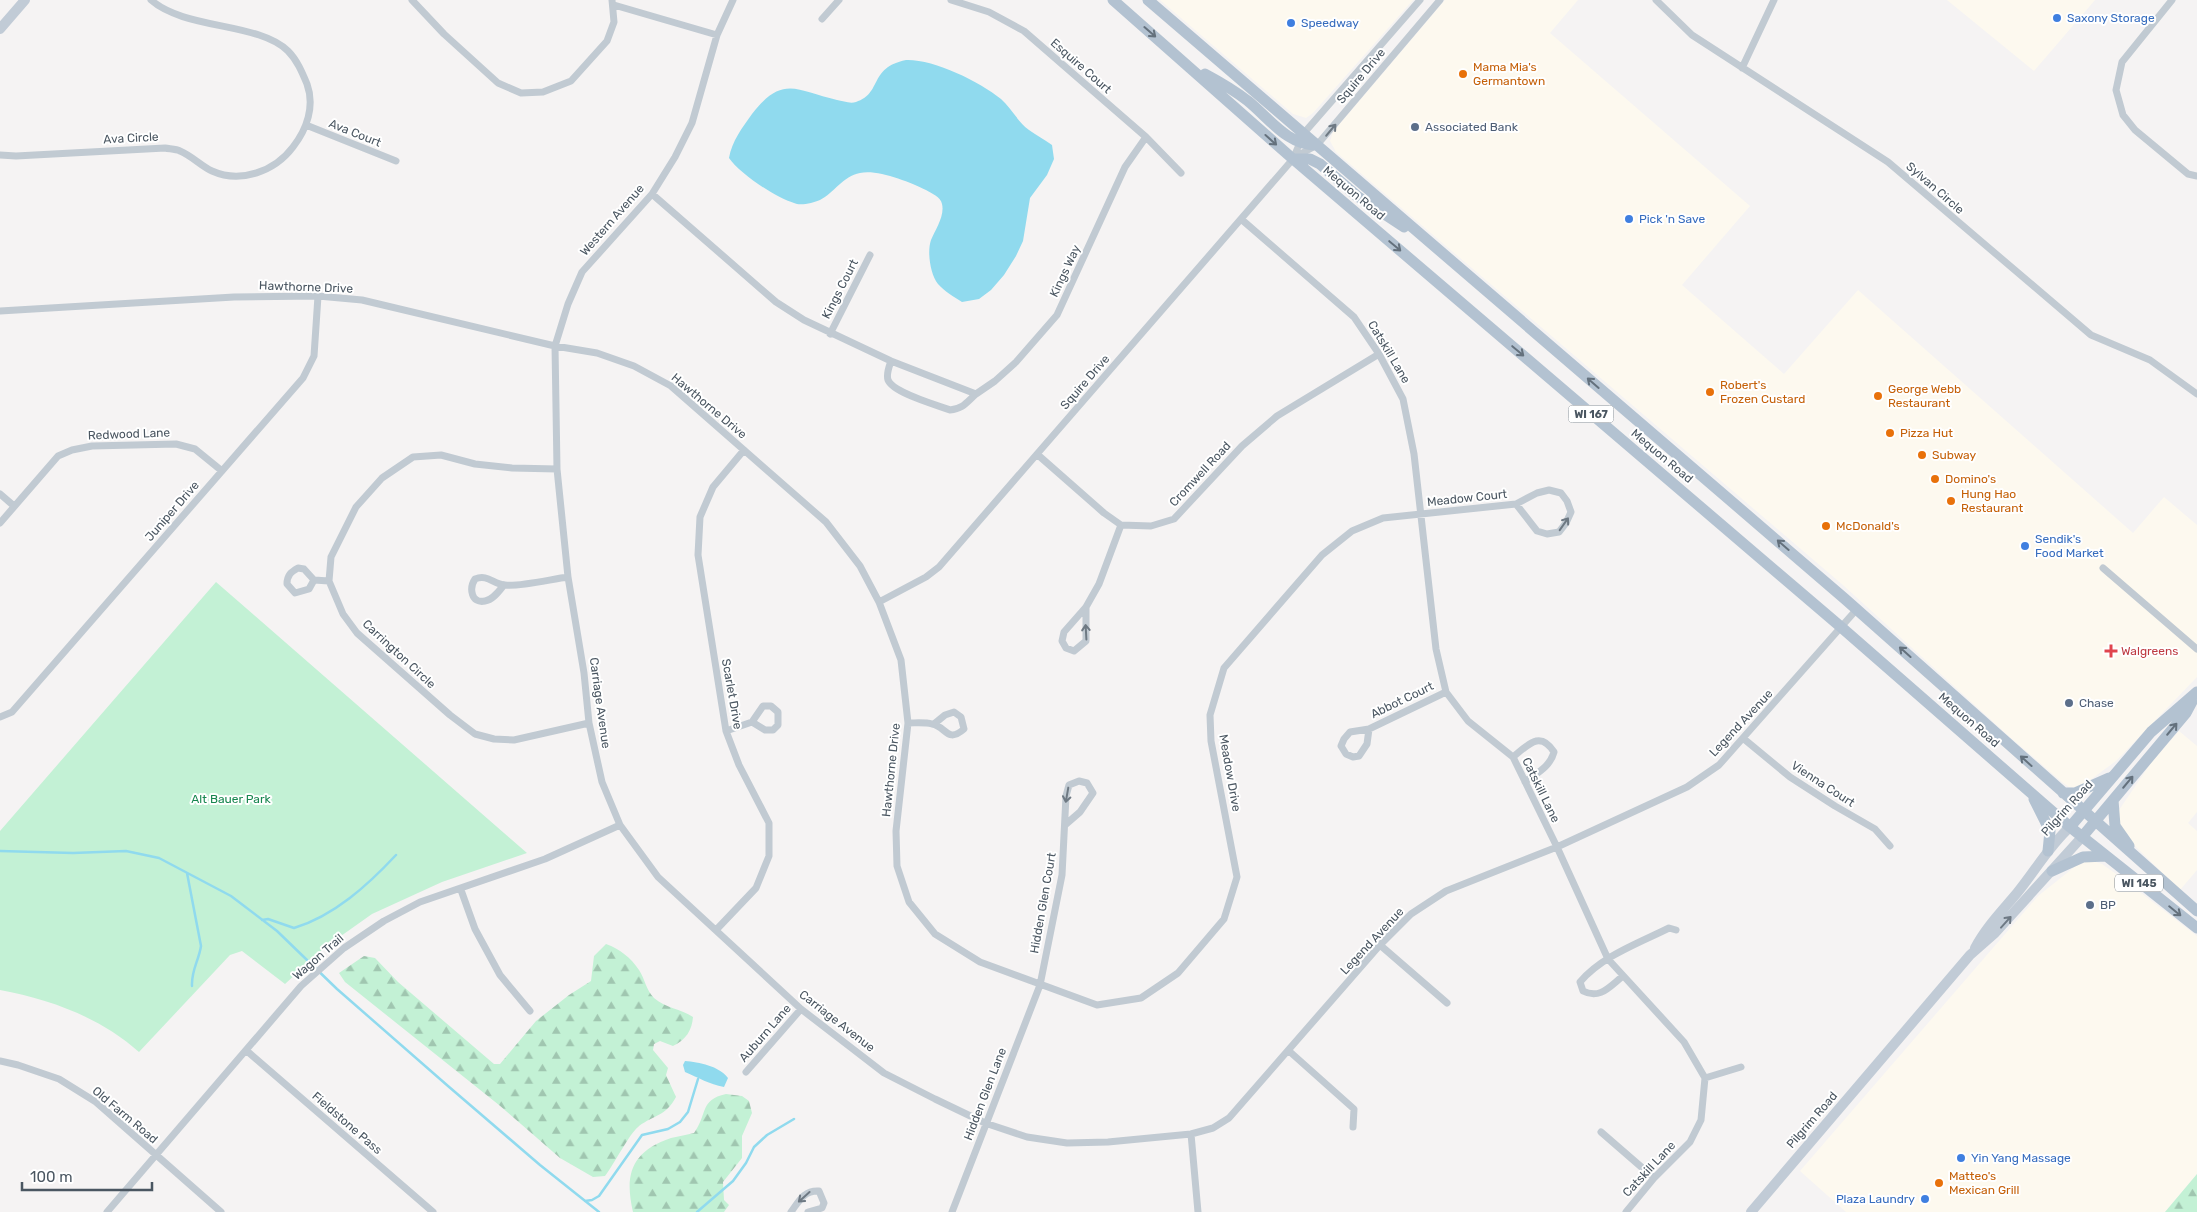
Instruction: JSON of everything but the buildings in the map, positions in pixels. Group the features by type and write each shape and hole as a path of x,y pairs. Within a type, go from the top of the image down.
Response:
{"main road":[{"name":"Mequon Road","path":"1113,0 1292,159 1841,627 2070,827 2197,928"},
{"path":"1148,0 1302,138 1306,145 1318,145"},
{"path":"1188,65 1247,100 1286,134 1302,138"},
{"name":"Mequon Road","path":"1318,145 1857,609 2083,812 2197,911"},
{"path":"1292,159 1310,159 1320,164 1357,196 1427,240"},
{"name":"Pilgrim Road","path":"2070,827 2158,726 2197,693"},
{"name":"Pilgrim Road","path":"2082,837 2186,713 2197,693"},
{"path":"2133,754 2144,763"},
{"path":"2063,793 2075,793 2113,776"},
{"path":"2029,791 2049,827 2048,850"},
{"name":"WI 145","path":"2113,800 2115,826 2138,860"},
{"path":"2052,871 2083,857 2106,856"}],"street":[{"path":"0,29 25,0"},
{"name":"Ava Circle","path":"0,155 16,156 165,148 180,151 212,171 230,177 251,175 270,167 288,154 301,138 310,115 309,89 300,67 288,51 276,42 182,16 159,7 151,0"},
{"path":"412,0 444,34 498,83 521,93 543,92 571,81 607,41 614,22 613,3 717,35"},
{"name":"Western Avenue","path":"555,346 568,304 582,272 652,194 675,157 692,123 717,35 733,0"},
{"path":"822,19 839,0"},
{"name":"Esquire Court","path":"950,0 989,12 1024,31 1146,138 1181,173"},
{"name":"Squire Drive","path":"879,602 926,577 939,567 1292,159 1302,138 1420,0"},
{"name":"Squire Drive","path":"1292,159 1318,145 1440,0"},
{"name":"Sylvan Circle","path":"1656,0 1692,36 1888,162 2092,335 2150,360 2197,394"},
{"path":"1742,68 1774,0"},
{"path":"2172,0 2122,62 2116,90 2123,115 2135,130 2188,174 2197,176"},
{"name":"Ava Court","path":"306,125 396,162"},
{"name":"Kings Way","path":"891,361 888,371 889,383 897,389 950,410 959,410 976,394 995,381 1016,362 1057,315 1125,167 1146,138"},
{"path":"652,194 776,302 804,320 830,334 891,361 976,394"},
{"name":"Catskill Lane","path":"1241,219 1354,317 1379,354 1403,399 1414,454 1436,649 1446,692 1468,721 1512,757 1557,847 1608,959 1684,1042 1705,1078 1701,1120 1690,1142 1654,1178 1626,1212"},
{"name":"Kings Court","path":"830,334 870,255"},
{"name":"Hawthorne Drive","path":"0,311 234,297 318,296 362,300 555,346 597,353 634,366 671,386 826,522 860,566 879,602 901,660 908,723 896,831 897,866 909,902 935,934 980,962 1040,985"},
{"name":"Juniper Drive","path":"0,717 12,712 303,378 314,356 318,296"},
{"name":"Carriage Avenue","path":"555,346 557,469 568,577 584,673 589,723 602,782 620,825 658,877 717,929 801,1009 884,1072 985,1123"},
{"name":"Cromwell Road","path":"1121,525 1152,526 1174,519 1242,446 1278,416 1379,354"},
{"name":"Redwood Lane","path":"0,523 58,456 72,450 92,446 176,444 196,449 222,471"},
{"name":"Scarlet Drive","path":"717,929 756,888 769,856 770,823 739,765 726,731 698,555 700,517 713,487 744,450"},
{"name":"Carrington Circle","path":"557,469 512,468 475,464 441,454 413,457 382,478 356,507 331,558 329,581 343,614 357,633 450,715 475,734 494,739 514,740 589,723"},
{"path":"1038,454 1104,513 1121,525 1099,584 1086,607 1064,632 1062,641 1066,648 1074,651 1086,641 1086,607"},
{"name":"Meadow Court","path":"1421,514 1516,504 1537,493 1549,490 1561,493 1567,501 1571,512 1559,532 1547,534 1537,531 1516,504"},
{"path":"0,494 14,506"},
{"name":"Meadow Drive","path":"1040,985 1097,1005 1140,998 1178,973 1224,919 1238,877 1211,741 1210,715 1224,668 1322,555 1352,531 1383,518 1421,514"},
{"path":"2103,568 2197,649"},
{"path":"504,585 493,598 484,602 477,600 472,594 470,586 474,579 480,577 487,577 504,585 568,577"},
{"path":"314,580 329,581"},
{"name":"Legend Avenue","path":"985,1123 1027,1137 1067,1143 1108,1142 1191,1134 1213,1128 1229,1118 1380,945 1411,914 1446,891 1557,847 1687,787 1719,765 1744,739 1857,609"},
{"name":"Abbot Court","path":"1369,729 1367,744 1359,756 1353,757 1346,754 1341,746 1350,732 1369,729 1446,692"},
{"path":"726,731 752,722"},
{"path":"908,723 934,724"},
{"name":"Vienna Court","path":"1744,739 1790,777 1875,829 1890,846"},
{"path":"1512,757 1532,741 1542,740 1549,744 1554,752 1552,761 1525,782"},
{"name":"Hidden Glen Court","path":"1040,985 1062,875 1066,796 1069,785 1079,781 1087,783 1093,793 1080,812 1065,825"},
{"name":"Wagon Trail","path":"107,1212 301,986 344,948 384,921 420,902 461,890 545,859 620,825"},
{"name":"Pilgrim Road","path":"1970,955 1985,930 2018,892 2048,850 2070,827"},
{"name":"Pilgrim Road","path":"1751,1212 1970,955 1995,933 2082,837"},
{"path":"461,890 475,929 500,974 530,1011"},
{"path":"1623,976 1599,994 1590,995 1583,991 1580,982 1588,973 1608,959 1669,928 1676,930"},
{"path":"1380,945 1447,1003"},
{"name":"Hidden Glen Lane","path":"952,1212 1040,985"},
{"name":"Auburn Lane","path":"746,1072 801,1009"},
{"name":"Fieldstone Pass","path":"247,1051 433,1212"},
{"path":"1289,1051 1354,1109 1353,1127"},
{"name":"Old Farm Road","path":"0,1061 59,1079 96,1102 221,1212"},
{"path":"1705,1078 1741,1067"},
{"path":"1602,1132 1654,1178"},
{"path":"1191,1134 1198,1212"},
{"path":"792,1211 805,1194 813,1191 819,1192 824,1203 822,1208 808,1212"},
{"path":"792,1211 803,1212"}],"shaded area":[{"path":"1160,0 1413,0 1313,113 1306,118 1293,114"},
{"path":"1445,0 1578,0 1550,33 1750,206 1682,285 1784,374 1858,290 2133,533 2164,497 2197,525 2197,677 2116,761 2082,786 2076,788 2069,787 2062,782 1844,586 1336,152 1330,141 1333,132"},
{"path":"1947,0 2095,0 2034,71"},
{"path":"2179,731 2197,746 2197,812 2188,823 2197,831 2197,870 2180,890 2134,845 2119,825 2119,810 2151,763"},
{"path":"2090,860 2102,864 2119,876 2197,936 2197,1174 2165,1212 1846,1212 1800,1171 2038,896 2077,865"}],"green space":[{"name":"Alt Bauer Park","path":"216,582 527,853 442,882 372,914 324,948 285,984 242,951 230,955 139,1052 108,1029 92,1020 56,1005 0,990 0,831"},
{"path":"606,944 625,954 639,970 649,992 654,998 693,1017 688,1034 678,1044 673,1046 660,1041 654,1044 653,1050 668,1068 666,1075 676,1097 664,1112 644,1122 635,1130 605,1176 593,1177 560,1158 499,1105 345,982 339,973 364,956 375,958 398,982 494,1064 500,1064 536,1021 569,995 591,981 594,956"},
{"path":"726,1094 742,1096 749,1101 752,1113 742,1136 742,1158 723,1182 724,1200 729,1205 724,1212 633,1212 630,1198 631,1175 639,1157 658,1143 694,1133 708,1104 717,1097"},
{"path":"2197,1174 2197,1212 2165,1212"}],"water":[{"path":"906,60 942,67 981,85 1001,99 1025,127 1052,145 1054,159 1047,175 1030,198 1023,241 1016,256 1004,275 991,290 979,299 962,302 949,294 935,280 929,250 943,209 940,199 930,192 893,177 867,172 854,175 820,200 807,204 797,204 778,196 758,184 741,171 729,158 735,140 745,124 763,102 773,94 791,89 851,103 856,102 870,93 886,69"},
{"path":"685,1061 719,1070 728,1078 724,1087 709,1083 685,1072 683,1065"}],"waterway":[{"path":"0,851 73,853 126,851 159,858 231,896 277,931 337,989 448,1086 540,1165 599,1212"},
{"path":"262,920 268,919 294,928 309,923 350,898 396,855"},
{"path":"187,873 201,946 192,986"},
{"path":"585,1201 599,1196 642,1135 668,1129 680,1122 688,1112 698,1079"},
{"path":"697,1212 733,1181 746,1163 754,1147 767,1135 794,1119"}],"place":[{"name":"Saxony Storage","path":"2057,18"},
{"name":"Speedway","path":"1291,23"},
{"name":"Mama Mia's Germantown","path":"1463,74"},
{"name":"Associated Bank","path":"1415,127"},
{"name":"Pick 'n Save","path":"1629,219"},
{"name":"Robert's Frozen Custard","path":"1710,392"},
{"name":"George Webb Restaurant","path":"1878,396"},
{"name":"Pizza Hut","path":"1890,433"},
{"name":"Subway","path":"1922,455"},
{"name":"Domino's","path":"1935,479"},
{"name":"Hung Hao Restaurant","path":"1951,501"},
{"name":"McDonald's","path":"1826,526"},
{"name":"Sendik's Food Market","path":"2025,546"},
{"name":"Walgreens","path":"2111,651"},
{"name":"Chase","path":"2069,703"},
{"name":"BP","path":"2090,905"},
{"name":"Yin Yang Massage","path":"1961,1158"},
{"name":"Matteo's Mexican Grill","path":"1939,1183"},
{"name":"Plaza Laundry","path":"1925,1199"}]}
